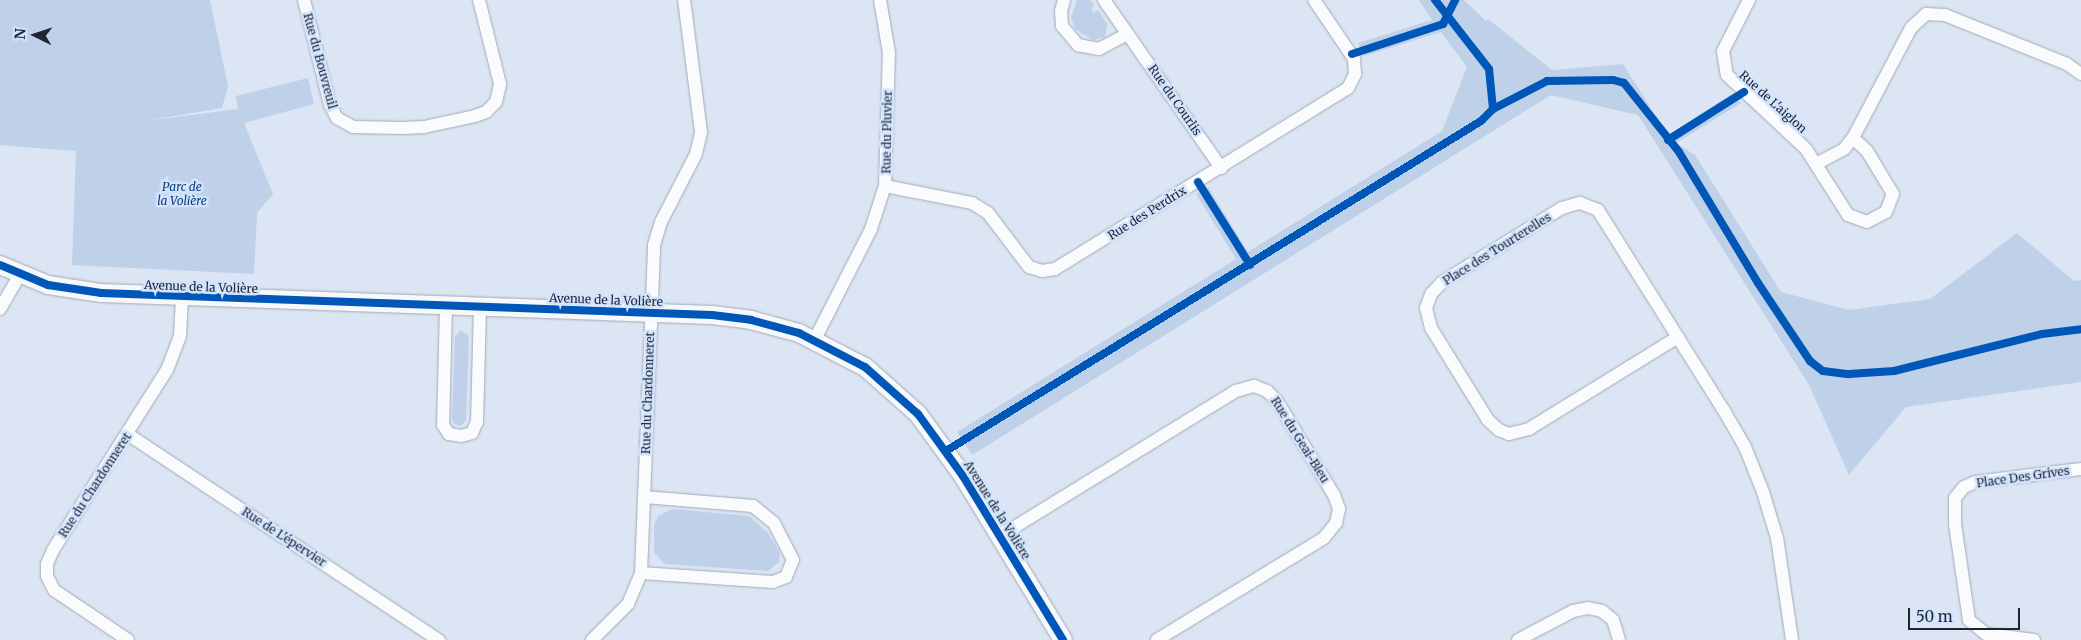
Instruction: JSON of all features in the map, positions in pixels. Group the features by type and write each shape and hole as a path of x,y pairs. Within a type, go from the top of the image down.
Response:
{"street":[{"name":"Rue du Bouvreuil","path":"304,0 330,105 337,118 353,127 415,128 481,114 496,102 500,84 480,0"},
{"name":"Rue du Chardonneret","path":"592,640 628,604 642,573 651,313 656,237 696,154 700,132 684,0"},
{"name":"Rue du Pluvier","path":"815,339 871,229 885,186 889,52 880,0"},
{"path":"1064,0 1060,16 1062,26 1078,45 1099,50 1127,34"},
{"name":"Rue du Courlis","path":"1104,0 1222,168"},
{"name":"Rue des Perdrix","path":"885,186 966,200 977,205 988,214 1026,264 1046,272 1059,267 1341,94 1352,84 1356,69 1352,54 1314,0"},
{"name":"Rue de L'aiglon","path":"1749,0 1724,46 1725,70 1733,82 1799,141 1851,218 1867,222 1886,212 1892,202 1892,190 1867,150 1853,138"},
{"path":"1816,164 1844,148 1853,138 1911,28 1926,14 1945,15 2067,64 2081,74"},
{"name":"Place des Tourterelles","path":"1678,337 1529,429 1509,434 1499,430 1488,420 1429,324 1426,308 1431,294 1442,282 1566,205 1580,202 1594,207 1604,217 1734,427 1763,492 1780,554 1792,640"},
{"name":"Avenue de la Volière","path":"0,265 20,275 71,290 182,297 651,313 738,318 775,325 815,339 865,367 911,407 946,451 1064,640"},
{"path":"0,309 20,275"},
{"name":"Rue du Chardonneret","path":"128,640 54,590 46,570 53,550 128,435 173,357 180,336 182,297"},
{"path":"446,306 443,424 449,434 461,436 472,433 476,422 480,307"},
{"name":"Rue du Geai-Bleu","path":"1000,536 1236,391 1254,386 1267,391 1277,401 1334,495 1339,509 1336,523 1324,538 1157,640"},
{"name":"Rue de L'épervier","path":"128,435 439,640"},
{"name":"Place Des Grives","path":"2034,640 1986,634 1969,620 1954,502 1960,491 1974,482 2081,469"},
{"path":"642,573 772,582 786,577 793,560 774,523 753,506 644,497"},
{"path":"1518,640 1573,611 1588,608 1607,615 1615,626 1619,640"}],"green space":[{"name":"Parc de la Volière","path":"0,0 210,0 228,86 222,108 145,121 238,109 236,96 308,78 314,104 244,123 273,194 257,213 254,274 72,265 76,151 0,145"},
{"path":"1077,0 1090,0 1095,5 1091,8 1094,13 1098,10 1107,24 1105,37 1093,40 1075,29 1071,17"},
{"path":"1419,0 1464,0 1486,21 1488,19 1552,70 1623,64 1668,135 1732,94 1741,103 1676,143 1695,155 1781,292 1849,310 1930,299 2017,233 2074,281 2081,280 2081,382 1906,407 1849,475 1809,385 1638,115 1551,95 972,455 957,432 1236,259 1196,194 1208,187 1248,252 1442,131 1467,67 1441,32 1364,56 1358,43 1432,20"},
{"path":"461,330 469,336 466,421 460,426 454,424 452,418 455,337"},
{"path":"672,509 749,516 768,533 780,553 779,562 768,571 664,564 654,552 654,525 658,516"}],"cycle path":[{"path":"946,451 1481,121 1493,109 1489,69 1435,0"},
{"path":"1352,54 1443,24 1455,0"},
{"path":"1493,109 1547,81 1613,80 1624,83 1679,152 1758,283 1810,361 1823,371 1849,374 1894,371 2042,334 2081,329"},
{"path":"1668,140 1744,92"},
{"path":"1198,182 1250,265"},
{"path":"0,265 48,285 101,293 712,315 751,320 799,333 865,367 918,414 963,476 1063,640"}]}
